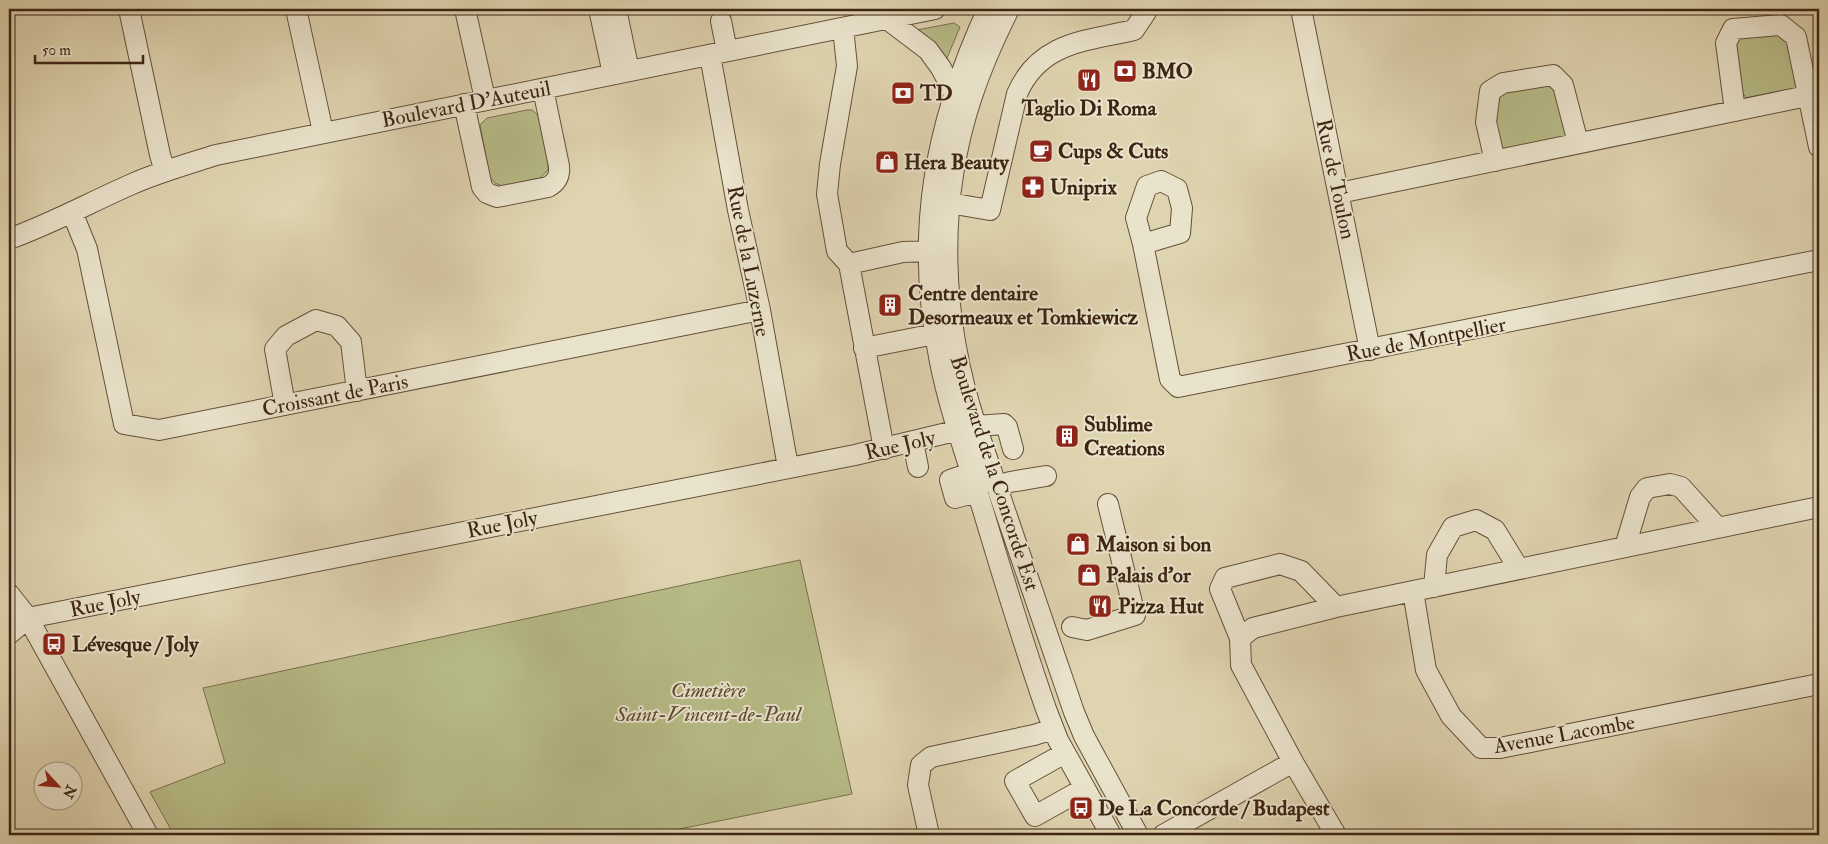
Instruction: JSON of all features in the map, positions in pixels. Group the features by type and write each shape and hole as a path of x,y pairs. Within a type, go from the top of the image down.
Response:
{"street":[{"path":"129,9 165,171"},
{"path":"296,9 323,132"},
{"path":"465,9 485,100"},
{"path":"600,9 621,72"},
{"path":"616,9 621,72"},
{"name":"Boulevard D'Auteuil","path":"9,239 134,183 216,155 843,28 902,13 935,9"},
{"name":"Boulevard de la Concorde Est","path":"988,9 967,56 954,93 944,126 936,169 928,251 930,300 934,334 944,383 996,486 1078,724 1138,835"},
{"name":"Boulevard de la Concorde Est","path":"1009,9 986,58 971,97 960,139 949,202 947,256 950,309 974,483 1053,729 1111,835"},
{"path":"949,202 990,210 1017,94 1025,78 1036,65 1058,48 1134,30 1146,12 1145,9"},
{"name":"Rue de Toulon","path":"1301,9 1340,193 1370,350"},
{"path":"902,13 940,68 954,93"},
{"name":"Rue de la Luzerne","path":"721,21 718,53 738,210 760,310 788,467"},
{"path":"1735,111 1726,43 1733,29 1781,25 1796,37 1819,147"},
{"path":"843,28 847,66 830,164 828,194 837,251 849,264 884,448"},
{"path":"1495,161 1486,122 1490,91 1503,83 1553,75 1563,85 1578,144"},
{"path":"464,104 482,187 490,195 501,197 548,187 558,177 559,166 543,88"},
{"path":"1340,193 1807,96"},
{"name":"Croissant de Paris","path":"72,212 87,249 124,424 159,430 760,310"},
{"name":"Rue de Montpellier","path":"1142,244 1170,379 1178,387 1819,260"},
{"path":"849,264 903,252 928,251"},
{"path":"285,405 275,350 286,336 316,320 337,326 351,342 357,391"},
{"path":"864,348 934,334"},
{"name":"Rue Joly","path":"28,618 884,448 967,428 1004,424 1007,427 1013,449"},
{"path":"912,442 918,467"},
{"path":"996,486 1046,476"},
{"path":"1625,547 1640,497 1646,488 1670,484 1681,487 1718,528"},
{"path":"1072,627 1087,630 1135,614 1108,504"},
{"path":"1240,638 1253,628 1336,607 1819,507"},
{"path":"1434,587 1437,555 1453,527 1476,520 1495,530 1519,569"},
{"path":"1336,607 1301,570 1280,564 1226,578 1220,589 1240,638 1241,665 1293,762 1336,835"},
{"name":"Avenue Lacombe","path":"1413,591 1426,670 1451,716 1480,748 1500,748 1819,684"},
{"path":"9,594 28,618 148,835"},
{"path":"9,634 28,618"},
{"path":"1022,634 1045,627"},
{"path":"929,835 918,785 921,765 931,757 1034,735 1053,729"},
{"path":"1065,753 1015,781 1030,809 1034,816 1085,788"},
{"path":"1163,835 1293,762"}],"green space":[{"path":"954,23 960,27 945,63 917,30"},
{"path":"1778,33 1791,44 1801,85 1794,91 1750,101 1742,93 1735,41 1745,34"},
{"path":"1540,85 1551,87 1558,93 1568,137 1503,151 1492,109 1499,93"},
{"path":"532,110 538,115 548,170 540,178 502,186 495,183 490,177 480,125 487,118"},
{"name":"Cimetière Saint-Vincent-de-Paul","path":"800,560 852,794 650,835 174,835 150,792 225,763 203,688"}],"place":[{"name":"BMO","path":"1125,71"},
{"name":"Taglio Di Roma","path":"1089,80"},
{"name":"TD","path":"903,93"},
{"name":"Cups & Cuts","path":"1041,151"},
{"name":"Hera Beauty","path":"887,162"},
{"name":"Uniprix","path":"1033,187"},
{"name":"Centre dentaire Desormeaux et Tomkiewicz","path":"890,305"},
{"name":"Sublime Creations","path":"1067,436"},
{"name":"Maison si bon","path":"1078,544"},
{"name":"Palais d'or","path":"1089,575"},
{"name":"Pizza Hut","path":"1100,606"},
{"name":"Lévesque / Joly","path":"54,644"},
{"name":"De La Concorde / Budapest","path":"1081,808"}]}
